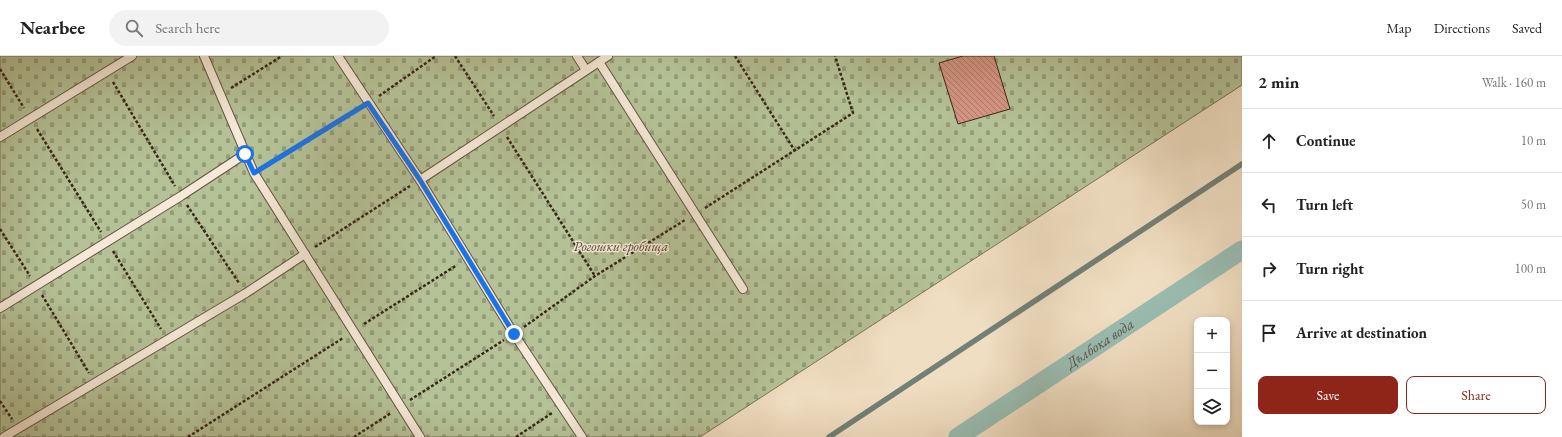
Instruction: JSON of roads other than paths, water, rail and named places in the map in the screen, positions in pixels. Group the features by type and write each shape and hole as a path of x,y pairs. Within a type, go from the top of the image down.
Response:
{"lane":[{"path":"0,138 132,56"},
{"path":"204,56 254,173 420,437"},
{"path":"338,56 420,180 514,334 582,437"},
{"path":"577,56 586,70"},
{"path":"420,180 608,56"},
{"path":"599,62 743,289"},
{"path":"0,308 181,196 245,154"},
{"path":"4,437 246,294 305,254"}],"waterway":[{"path":"829,437 1242,164"},
{"name":"Дълбока вода","path":"958,437 1242,250"}],"park label":[{"name":"Рогошки гробища","path":"621,246"}]}
